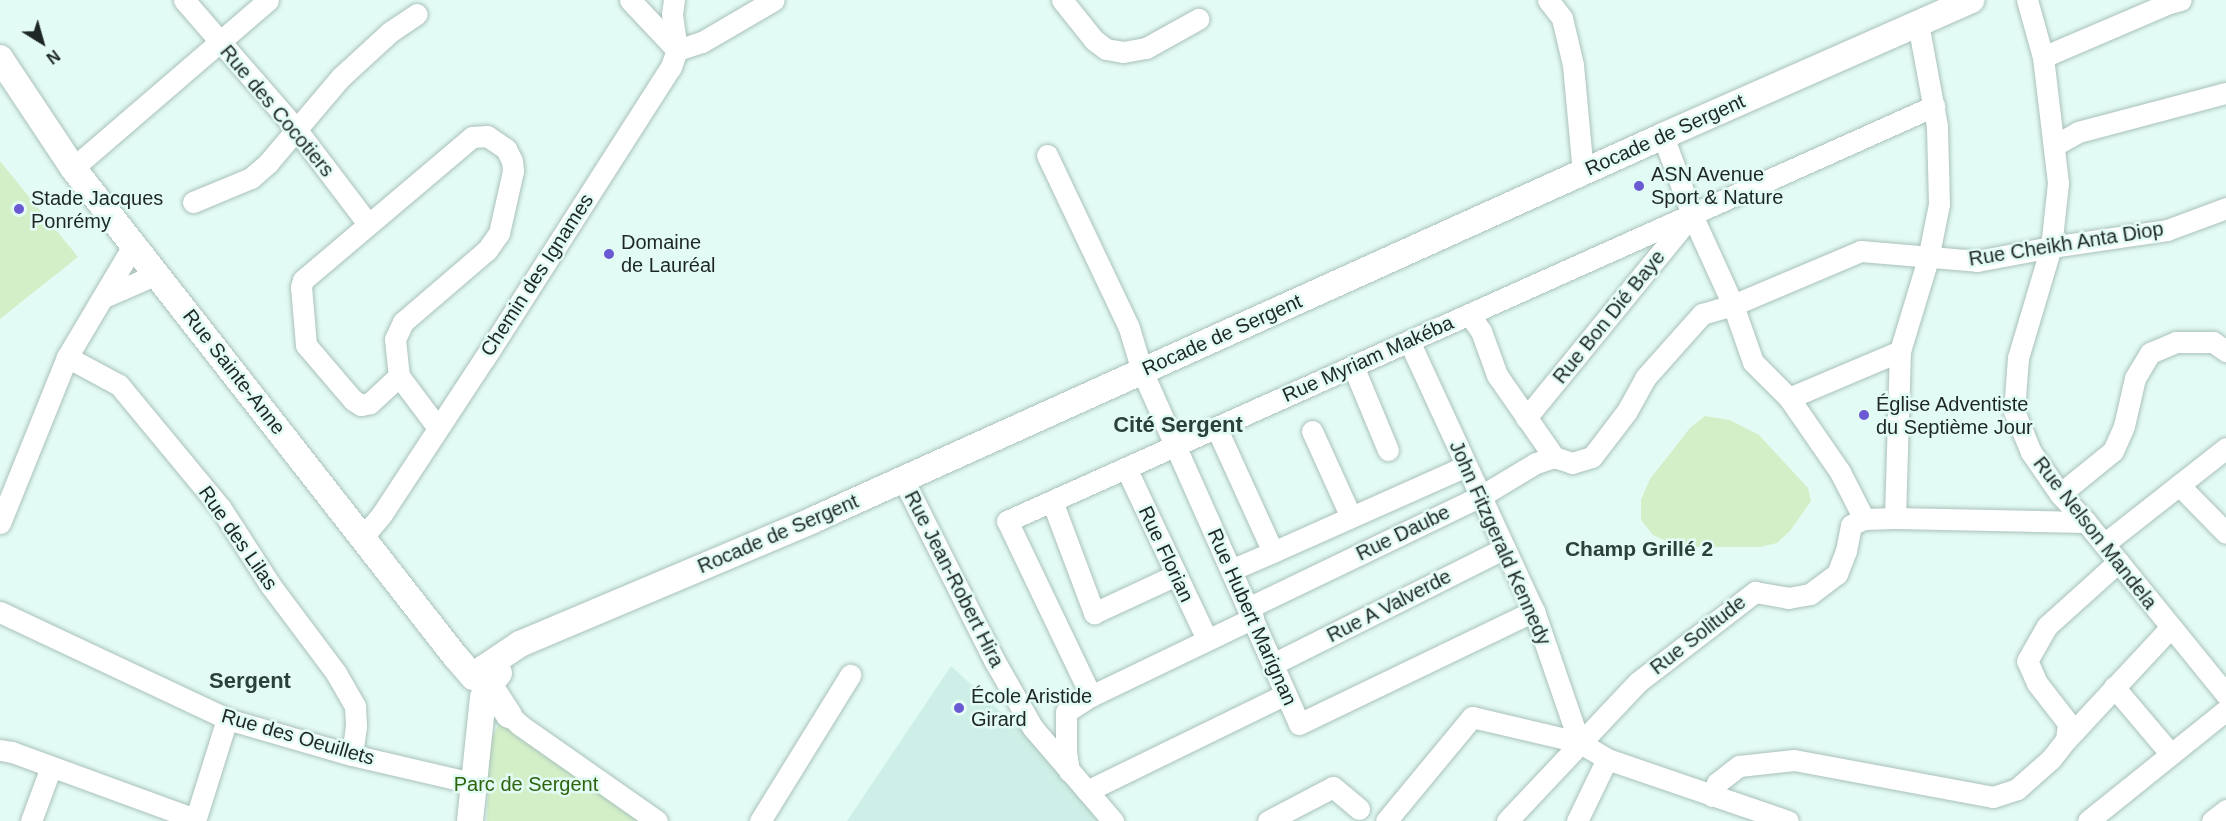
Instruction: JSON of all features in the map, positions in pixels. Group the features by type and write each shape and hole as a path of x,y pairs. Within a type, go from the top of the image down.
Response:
{"main road":[{"name":"Rocade de Sergent","path":"481,687 520,644 903,479 1663,136 1971,0"},
{"name":"Rue Sainte-Anne","path":"0,58 73,168 455,657 509,715"},
{"path":"470,821 481,687"}],"street":[{"name":"Rue des Cocotiers","path":"184,0 296,129 368,224"},
{"path":"73,168 268,0"},
{"path":"630,0 677,50"},
{"path":"674,0 672,14 677,50"},
{"path":"677,50 702,42 774,0"},
{"path":"1062,0 1094,40 1106,49 1123,52 1146,48 1198,19"},
{"path":"1548,0 1562,18 1573,65 1583,172"},
{"name":"Rue Nelson Mandela","path":"2026,0 2043,57 2058,183 2051,247 2018,358 2014,411 2031,452 2060,494 2086,522 2226,694"},
{"path":"2043,57 2169,3 2181,0"},
{"path":"193,202 251,178 341,77 369,50 417,14"},
{"path":"1895,518 1900,351 1928,259 1939,204 1937,126 1918,23"},
{"name":"Chemin des Ignames","path":"362,538 382,514 438,428 671,67 677,50"},
{"path":"2055,145 2078,132 2226,93"},
{"name":"Rue Myriam Makéba","path":"1091,696 1007,520 1934,106"},
{"path":"399,376 370,403 357,403 311,354 304,336 301,287 303,280 472,137 487,136 506,149 512,160 513,171 494,242 403,322 395,339 399,376 438,428"},
{"path":"1663,136 1692,215 1733,305 1754,362 1789,398 1834,463 1864,519 2086,522"},
{"name":"Rue Hubert Marignan","path":"1047,155 1129,328 1142,371 1299,724 1534,611"},
{"name":"Rue Cheikh Anta Diop","path":"1733,305 1861,251 1928,259 1977,261 2051,247 2167,230 2226,208"},
{"name":"Rue Bon Dié Baye","path":"1526,418 1692,215"},
{"path":"0,523 67,357 134,244"},
{"path":"102,298 157,274"},
{"path":"1469,314 1481,331 1497,375 1526,418 1554,456 1572,463 1592,457 1627,411 1645,378 1702,314 1733,305"},
{"name":"John Fitzgerald Kennedy","path":"1409,341 1534,611 1579,742"},
{"path":"2060,494 2113,451 2124,426 2135,378 2150,353 2176,342 2213,342 2226,351"},
{"path":"1789,398 1900,351"},
{"name":"Rue des Lilas","path":"67,357 119,385 220,507 271,586 336,673 355,706 356,726 352,754"},
{"path":"1353,366 1388,450"},
{"path":"1216,427 1273,552"},
{"path":"1312,432 1351,517"},
{"path":"2104,544 2226,448"},
{"name":"Rue Daube","path":"1091,696 1207,639 1250,613 1481,496 1512,476 1554,456"},
{"path":"1231,570 1466,466"},
{"name":"Rue Florian","path":"1126,468 1207,639"},
{"name":"Rue Jean-Robert Hira","path":"903,479 994,660 1036,731 1113,821"},
{"path":"2179,485 2226,533"},
{"path":"1052,501 1094,613 1176,575"},
{"name":"Rue Solitude","path":"1507,821 1638,682 1755,592 1788,598 1810,594 1837,574 1846,551 1851,525 1864,519"},
{"name":"Rue A Valverde","path":"1273,664 1505,548"},
{"path":"2066,740 2068,723 2037,683 2027,661 2047,626 2118,562"},
{"name":"Rue des Oeuillets","path":"0,612 227,720 472,783"},
{"path":"1713,796 1717,783 1739,766 1794,760 1993,797 2017,789 2051,759 2170,628"},
{"path":"760,821 850,675"},
{"path":"2114,687 2170,753"},
{"path":"1087,791 1286,694"},
{"path":"1036,731 1091,696"},
{"path":"2088,821 2226,710"},
{"path":"1066,712 1065,753 1069,771"},
{"path":"509,715 657,821"},
{"path":"1386,821 1473,717 1579,742 1607,759 1788,821"},
{"path":"0,750 51,766 195,820 227,720"},
{"path":"1577,821 1607,759"},
{"path":"31,821 51,766"},
{"path":"1268,821 1334,787 1360,817"},
{"path":"2212,821 2226,810"}],"shaded area":[{"name":"École Aristide Girard","path":"951,666 1042,750 1101,821 847,821"}],"green space":[{"name":"Stade Jacques Ponrémy","path":"0,161 78,257 0,319"},
{"path":"1705,416 1730,420 1759,435 1808,488 1811,501 1790,531 1777,543 1760,547 1679,547 1653,535 1641,520 1641,500 1650,479 1690,428"},
{"name":"Parc de Sergent","path":"501,721 638,821 487,821 489,742"}],"place":[{"name":"ASN Avenue Sport & Nature","path":"1639,186"},
{"name":"Stade Jacques Ponrémy","path":"19,209"},
{"name":"Domaine de Lauréal","path":"609,254"},
{"name":"Église Adventiste du Septième Jour","path":"1864,415"},
{"name":"École Aristide Girard","path":"959,708"}],"district":[{"name":"Cité Sergent","path":"1178,425"},
{"name":"Champ Grillé 2","path":"1639,549"},
{"name":"Sergent","path":"250,681"}]}
